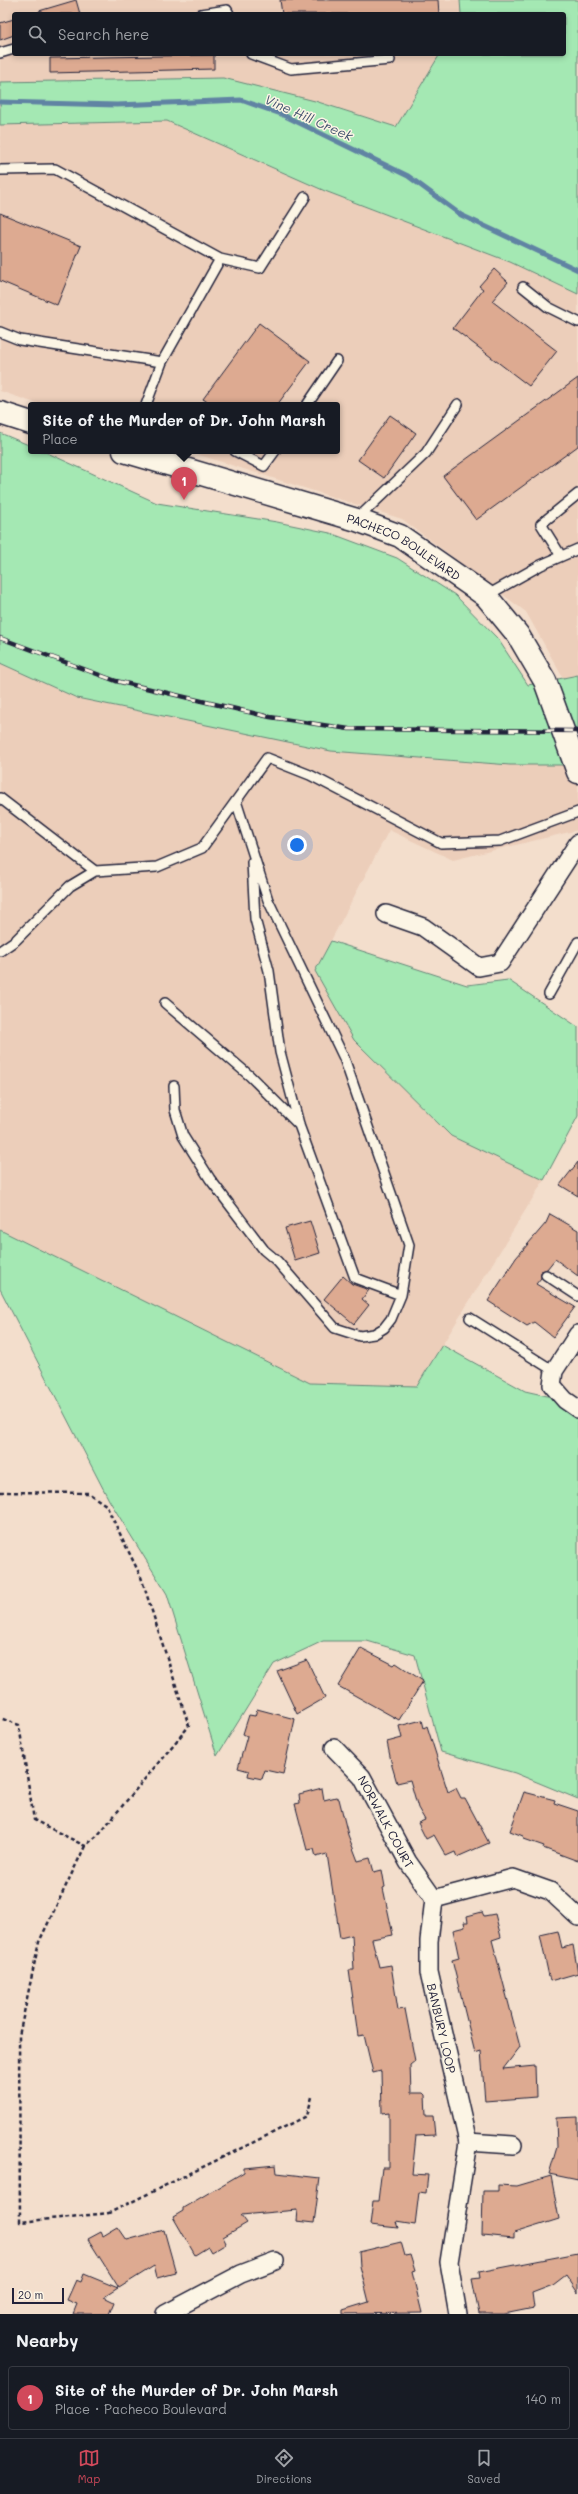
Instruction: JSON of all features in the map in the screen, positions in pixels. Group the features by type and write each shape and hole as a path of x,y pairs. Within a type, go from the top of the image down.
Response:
{"main road":[{"path":"0,413 28,422"},
{"name":"PACHECO BOULEVARD","path":"137,454 357,520 400,536 486,596 518,635 545,680 578,772"}],"street":[{"path":"386,914 423,927 479,967 500,963 578,843"},
{"path":"571,1404 552,1385 554,1370 578,1334"},
{"name":"NORWALK COURT","path":"334,1748 362,1777 408,1862 434,1899"},
{"path":"434,1899 513,1878 550,1891 578,1917"},
{"name":"BANBURY LOOP","path":"434,1899 430,1941 430,1972 468,2142 449,2262 458,2314"},
{"path":"468,2142 512,2145"},
{"path":"165,2314 241,2274 275,2261"}],"lane":[{"path":"214,12 227,10 228,12"},
{"path":"0,53 12,50"},
{"path":"256,56 291,69 390,60"},
{"path":"0,170 55,169 220,259 260,268 305,197"},
{"path":"147,402 162,362 220,259"},
{"path":"523,287 548,307 578,322"},
{"path":"0,332 20,340 162,362"},
{"path":"309,402 337,361"},
{"path":"357,520 426,453 458,404"},
{"path":"241,454 264,466 273,454"},
{"path":"561,556 540,524 578,494"},
{"path":"486,596 541,565 578,549"},
{"path":"0,951 16,940 70,886 95,871 157,867 202,848 267,758 310,775 441,843 500,841 578,812"},
{"path":"0,798 95,871"},
{"path":"174,1086 175,1110 182,1136 210,1179 264,1250 277,1261 335,1328 360,1336 374,1334 384,1328 391,1319 401,1294 409,1245 344,1058 268,900 236,801"},
{"path":"251,849 255,920 269,971 280,1052 299,1125 355,1278 401,1294"},
{"path":"549,994 578,942"},
{"path":"165,1003 250,1076 299,1125"},
{"path":"546,1275 578,1296"},
{"path":"470,1318 554,1370"}],"path":[{"path":"0,1492 88,1493 106,1505 141,1577 189,1726 98,1835 85,1846 39,1942 19,2036 20,2222 109,2213 307,2116 312,2097"},
{"path":"0,1718 19,1725 34,1820 85,1846"}],"shaded area":[{"path":"0,0 460,0 461,12 12,12 12,56 439,56 396,127 315,101 223,78 0,82"},
{"path":"167,121 325,191 510,262 578,294 578,675 563,678 526,612 402,519 196,454 340,454 340,402 32,402 0,391 0,125"},
{"path":"0,663 77,698 331,751 510,765 575,765 578,772 578,830 453,860 389,830 315,971 451,1136 544,1180 417,1386 310,1383 0,1230"}],"green space":[{"path":"460,0 578,0 578,294 510,262 325,191 167,121 0,125 0,82 223,78 315,101 396,127 439,56 566,56 566,12 461,12"},
{"path":"0,433 28,445 28,454 50,454 157,503 277,522 330,533 397,558 455,595 498,639 528,685 578,675 578,772 575,765 510,765 331,751 77,698 0,663"},
{"path":"331,941 467,985 508,980 578,1027 578,1116 544,1180 451,1136 354,1040 315,971"},
{"path":"0,1230 310,1383 417,1386 442,1345 525,1391 565,1400 578,1409 578,1799 515,1773 441,1752 415,1655 367,1641 323,1641 274,1664 217,1756 167,1594 109,1500 0,1289"}],"building":[{"path":"76,0 79,12 39,12"},
{"path":"280,0 438,0 439,12 282,12"},
{"path":"12,20 12,36 0,40 0,23"},
{"path":"214,56 214,69 50,73 50,58"},
{"path":"0,213 81,246 57,305 0,281"},
{"path":"494,269 508,282 492,301 557,351 529,386 453,328 483,289 479,286"},
{"path":"259,323 310,361 279,402 208,402 203,399"},
{"path":"578,378 578,446 476,520 443,476"},
{"path":"390,415 416,433 384,478 358,460"},
{"path":"578,1162 578,1196 560,1185"},
{"path":"550,1214 578,1230 578,1276 555,1259 547,1269 541,1271 541,1278 536,1284 575,1307 553,1337 534,1322 527,1326 488,1301 516,1258 546,1223"},
{"path":"310,1221 320,1253 295,1261 285,1228"},
{"path":"343,1276 352,1284 369,1290 362,1299 369,1305 354,1324 324,1299"},
{"path":"361,1648 394,1665 396,1663 423,1681 399,1720 338,1686"},
{"path":"307,1660 325,1698 297,1714 277,1671"},
{"path":"257,1709 295,1719 283,1774 265,1770 262,1779 248,1776 249,1771 238,1768 247,1736 243,1734 249,1715 255,1716"},
{"path":"422,1720 424,1728 427,1726 448,1792 456,1788 461,1798 465,1798 489,1843 457,1857 455,1852 446,1856 434,1835 426,1839 418,1823 425,1820 418,1808 410,1780 397,1783 392,1766 387,1742 402,1738 399,1726"},
{"path":"322,1788 324,1800 336,1797 339,1799 348,1835 358,1861 370,1858 374,1872 382,1870 385,1887 383,1888 393,1935 372,1939 379,1967 391,1965 398,2010 405,2009 415,2061 410,2065 411,2093 423,2093 425,2095 426,2116 433,2116 435,2135 416,2136 412,2174 428,2175 426,2193 419,2192 415,2225 396,2222 398,2228 370,2225 373,2201 378,2201 382,2168 389,2168 389,2112 382,2113 381,2071 373,2073 364,2035 358,2036 349,1970 354,1970 352,1935 340,1938 327,1854 316,1857 314,1849 307,1850 295,1804 300,1803 299,1794"},
{"path":"524,1792 555,1800 554,1803 578,1811 578,1861 543,1848 544,1846 524,1839 523,1836 510,1831"},
{"path":"482,1912 484,1916 495,1914 501,1937 492,1940 520,2047 503,2069 535,2066 536,2097 485,2101 481,2051 475,2053 452,1960 459,1958 453,1930 465,1927 464,1922 468,1922 467,1916"},
{"path":"558,1931 562,1948 573,1945 578,1973 550,1981 540,1935"},
{"path":"578,2117 578,2180 549,2174 557,2147 556,2118"},
{"path":"276,2165 277,2173 320,2178 314,2223 296,2221 297,2210 241,2215 247,2223 223,2237 226,2243 211,2252 208,2247 195,2255 173,2217 183,2211 183,2208 244,2172 244,2168"},
{"path":"551,2176 559,2219 514,2233 514,2238 482,2235 483,2191 498,2191 498,2185 517,2186"},
{"path":"118,2227 127,2240 164,2230 176,2273 157,2278 154,2266 119,2288 88,2239 101,2232 103,2236"},
{"path":"401,2242 405,2256 410,2255 415,2271 412,2272 422,2313 343,2314 343,2310 369,2302 360,2266 359,2252"},
{"path":"578,2253 578,2293 566,2275 553,2285 532,2293 534,2308 504,2314 479,2314 472,2279 480,2278 479,2272"},
{"path":"84,2274 118,2288 104,2297 114,2302 109,2314 73,2314 77,2304 67,2300 76,2280 81,2282"}],"waterway":[{"name":"Vine Hill Creek","path":"0,102 117,105 241,100 281,114 408,176 461,215 578,270"}],"railway":[{"path":"0,638 116,681 270,717 349,729 578,731"}],"place":[{"name":"Site of the Murder of Dr. John Marsh","path":"184,500"}]}
